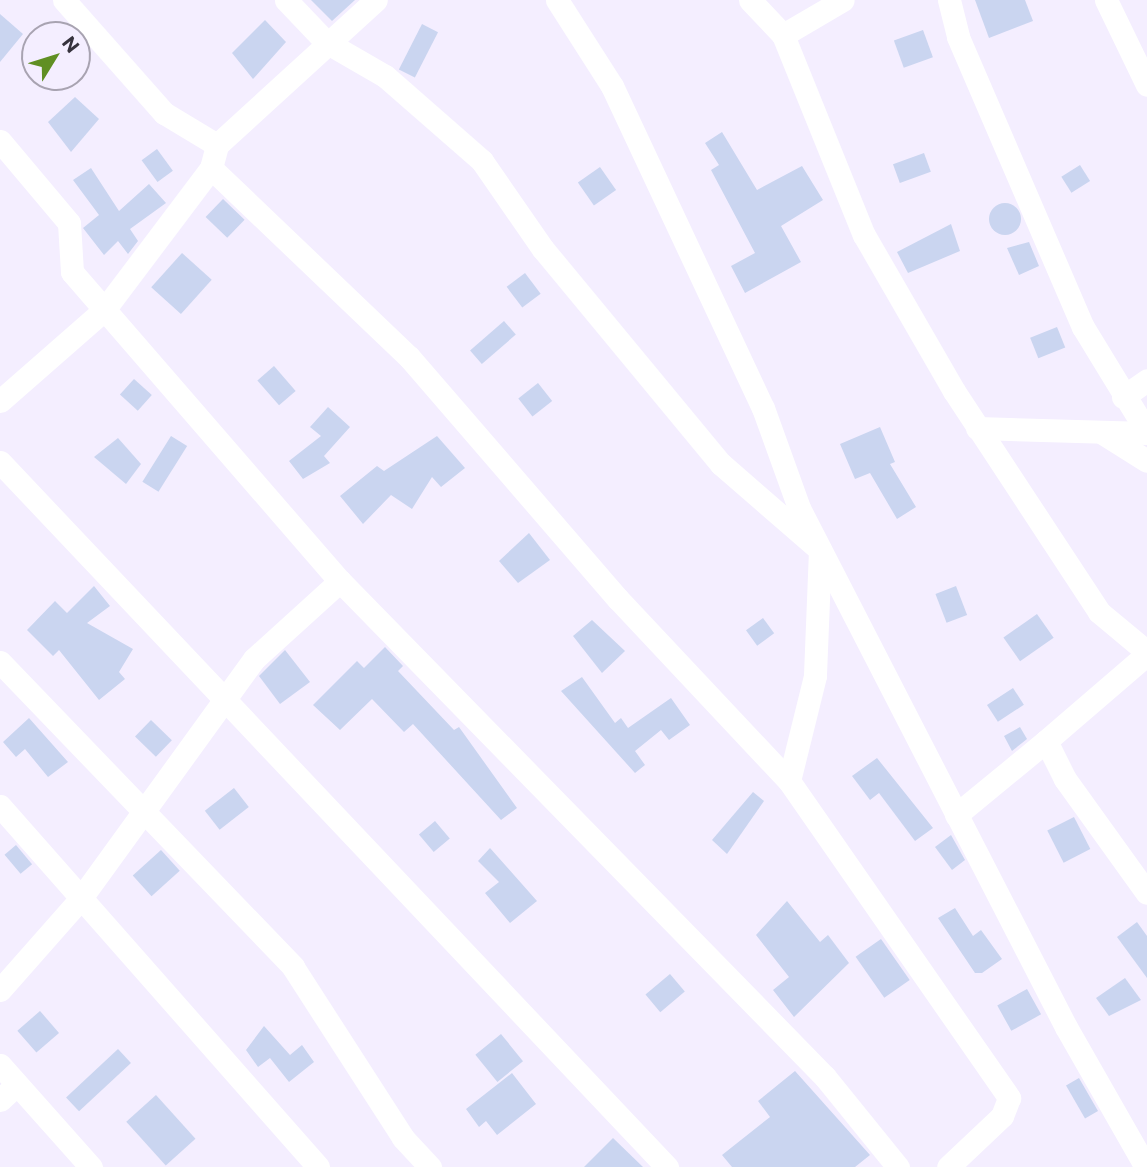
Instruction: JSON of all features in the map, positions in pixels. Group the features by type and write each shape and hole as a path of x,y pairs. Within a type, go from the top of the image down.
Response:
{"street":[{"path":"64,0 164,113 217,145"},
{"path":"286,0 326,42 385,76 482,161 543,249 721,464 820,550"},
{"path":"0,401 104,310 211,169 217,145 326,42 376,0"},
{"path":"557,0 618,98 763,408 820,550 956,815 1146,1167"},
{"path":"750,0 783,35 864,235 977,428 1099,612 1147,653 956,815"},
{"path":"783,35 843,0"},
{"path":"949,0 958,37 1043,239 1123,397 1147,433"},
{"path":"1106,0 1147,85"},
{"path":"0,141 69,223 75,238 68,266 340,581 825,1077 898,1167"},
{"path":"211,169 409,357 618,599 789,781 1009,1098 1002,1116 948,1167"},
{"path":"1123,397 1147,380"},
{"path":"977,428 1147,433"},
{"path":"1101,432 1147,461"},
{"path":"0,462 90,551 226,705 667,1167"},
{"path":"789,781 815,676 820,550"},
{"path":"0,990 81,898 142,806 226,705 254,659 340,581"},
{"path":"0,662 142,806 293,967 404,1138 430,1167"},
{"path":"1046,741 1065,779 1147,893"},
{"path":"0,806 318,1167"},
{"path":"0,1065 91,1167"},
{"path":"0,1100 17,1084"}],"building":[{"path":"311,0 355,0 332,21"},
{"path":"975,0 1025,0 1033,21 989,38"},
{"path":"0,14 21,32 21,36 0,62"},
{"path":"265,20 286,42 253,79 232,53"},
{"path":"422,24 438,32 415,78 399,69"},
{"path":"923,30 933,57 904,68 894,41"},
{"path":"75,97 99,119 71,152 48,122"},
{"path":"722,132 757,190 802,166 823,200 781,226 801,262 745,293 731,266 755,253 711,170 719,165 705,143"},
{"path":"157,149 173,171 157,182 142,160"},
{"path":"924,153 931,172 900,183 893,164"},
{"path":"1080,165 1090,181 1071,193 1061,177"},
{"path":"600,167 616,190 594,205 578,182"},
{"path":"91,168 119,211 149,184 166,203 130,229 138,241 128,254 118,241 104,255 83,228 99,215 73,180"},
{"path":"223,199 245,220 227,238 206,217"},
{"path":"1005,203 1016,208 1021,219 1016,230 1005,235 994,230 989,219 994,208"},
{"path":"951,224 960,251 908,273 897,252"},
{"path":"1029,242 1039,266 1019,275 1007,248"},
{"path":"182,253 212,280 181,314 151,287"},
{"path":"525,273 541,294 522,308 507,287"},
{"path":"504,321 516,335 482,364 470,351"},
{"path":"1057,327 1065,347 1038,358 1030,338"},
{"path":"274,366 296,391 279,405 257,380"},
{"path":"134,379 152,395 138,411 120,395"},
{"path":"538,383 552,401 532,417 518,398"},
{"path":"328,407 350,427 324,456 330,463 303,479 289,461 321,436 310,427"},
{"path":"880,427 895,462 890,464 916,507 897,519 870,473 855,479 840,444"},
{"path":"171,436 187,446 158,492 142,482"},
{"path":"437,436 465,468 441,487 432,477 412,509 391,495 363,524 340,496 377,466 384,471"},
{"path":"118,438 141,464 126,484 94,457"},
{"path":"529,533 550,560 518,583 499,561"},
{"path":"94,586 110,606 87,623 133,649 119,672 125,679 99,700 59,650 53,656 27,630 55,601 67,613"},
{"path":"956,586 967,615 947,623 935,594"},
{"path":"1037,614 1054,638 1020,661 1003,638"},
{"path":"763,618 774,633 757,646 746,630"},
{"path":"592,620 625,651 602,673 573,636"},
{"path":"385,647 403,666 398,671 454,730 459,727 517,808 501,820 413,724 404,732 372,699 340,730 313,705 357,661 364,668"},
{"path":"285,650 310,682 280,704 259,676"},
{"path":"582,677 615,723 621,718 628,728 671,698 690,725 669,740 661,730 635,751 645,765 635,773 561,691"},
{"path":"1013,688 1024,705 998,722 987,705"},
{"path":"29,718 68,762 48,777 25,749 16,757 3,742"},
{"path":"151,720 172,740 156,757 135,737"},
{"path":"1020,727 1027,739 1012,751 1004,736"},
{"path":"877,758 933,828 915,841 879,793 870,800 852,776"},
{"path":"234,788 249,807 220,830 205,811"},
{"path":"753,792 764,801 727,854 712,840"},
{"path":"1074,817 1090,849 1064,863 1047,831"},
{"path":"435,821 450,839 434,852 419,834"},
{"path":"951,835 965,860 952,870 935,847"},
{"path":"16,845 32,864 21,874 5,855"},
{"path":"490,848 537,901 510,923 485,893 499,882 478,861"},
{"path":"161,850 180,871 151,896 133,875"},
{"path":"787,901 820,942 828,935 849,963 794,1017 773,990 789,977 756,935"},
{"path":"955,908 973,936 981,930 1002,959 982,973 975,973 938,918"},
{"path":"1137,922 1147,936 1147,978 1117,937"},
{"path":"881,939 910,980 884,998 856,957"},
{"path":"670,974 685,992 660,1012 645,995"},
{"path":"1125,978 1141,1000 1109,1016 1096,998"},
{"path":"1027,989 1041,1014 1011,1031 997,1005"},
{"path":"40,1011 59,1033 36,1053 17,1031"},
{"path":"264,1026 290,1055 302,1045 314,1062 289,1082 270,1058 258,1067 246,1050"},
{"path":"501,1034 523,1061 497,1082 475,1055"},
{"path":"118,1049 131,1063 79,1111 66,1097"},
{"path":"795,1071 870,1155 855,1167 732,1167 722,1155 770,1117 758,1101"},
{"path":"512,1073 536,1104 497,1135 486,1121 479,1127 466,1109"},
{"path":"1079,1078 1098,1111 1085,1118 1066,1086"},
{"path":"156,1095 195,1139 166,1166 126,1122"},
{"path":"613,1138 643,1167 584,1167"}]}
